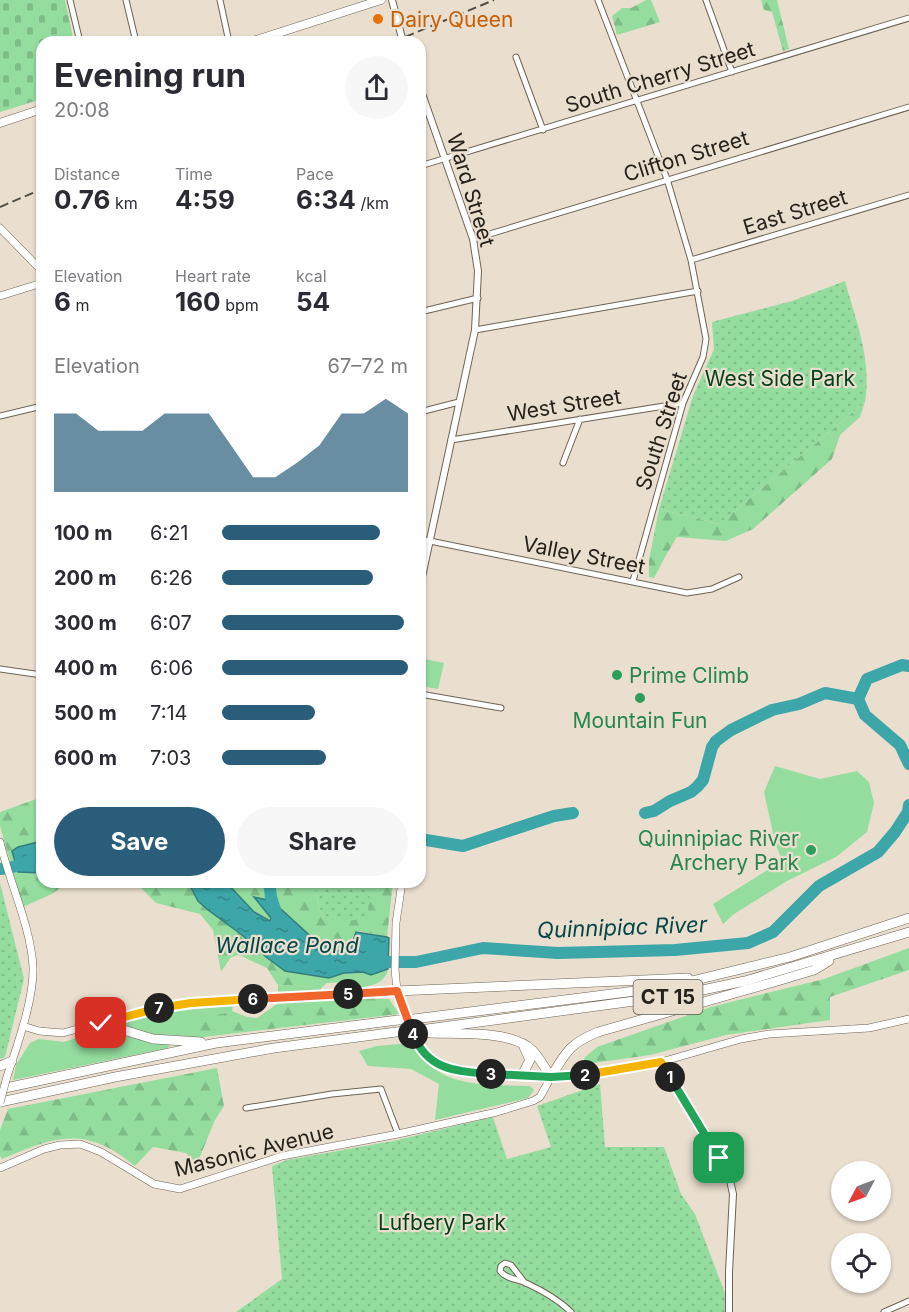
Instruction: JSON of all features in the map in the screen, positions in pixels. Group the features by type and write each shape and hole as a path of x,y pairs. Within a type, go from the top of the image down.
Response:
{"highway":[{"name":"CT 15","path":"0,1089 216,1043 667,987 790,957 909,918"},
{"name":"CT 15","path":"0,1102 115,1077 274,1048 404,1031 421,1031 679,995 745,981 909,932"},
{"path":"421,1031 502,1037 521,1043 531,1049 551,1077 568,1050 579,1040 597,1032 804,973 848,952"},
{"path":"397,991 714,977"},
{"path":"101,1023 153,1039 216,1043"},
{"path":"521,1043 528,1052 530,1060 522,1075"},
{"path":"0,1066 12,1061"}],"main road":[{"path":"269,36 381,0"},
{"path":"0,123 36,111"},
{"path":"0,228 36,265"},
{"path":"0,296 36,286"},
{"path":"0,1102 23,1026 33,977 26,933 1,844"},
{"path":"401,888 396,934 397,991 418,1046 434,1061 460,1072 551,1077 593,1074 661,1062 741,1039 770,1034 869,1028 909,1019"},
{"path":"23,1026 39,1031 63,1033 159,1008 191,1003 397,991"},
{"name":"Masonic Avenue","path":"0,1168 44,1149 80,1144 101,1152 154,1184 180,1189 282,1156 497,1112 540,1097 551,1077"}],"street":[{"path":"70,0 79,36"},
{"path":"126,0 135,36"},
{"path":"220,0 228,36"},
{"path":"392,0 401,36"},
{"name":"South Street","path":"598,0 667,179 691,260 706,339 703,357 682,403 633,581"},
{"path":"706,0 732,72"},
{"name":"South Cherry Street","path":"426,164 909,18"},
{"path":"516,57 543,130"},
{"name":"Ward Street","path":"426,105 473,239 478,271 475,330 426,556"},
{"name":"Clifton Street","path":"473,239 909,106"},
{"name":"East Street","path":"691,260 909,195"},
{"path":"475,330 698,291"},
{"path":"426,311 478,298"},
{"path":"426,410 459,402"},
{"name":"West Street","path":"451,440 682,403"},
{"path":"0,416 36,407"},
{"path":"564,463 580,419"},
{"name":"Valley Street","path":"426,540 687,593 712,589 739,577"},
{"path":"0,669 36,674"},
{"path":"426,695 501,708"},
{"path":"661,1062 729,1176 733,1194 729,1312"},
{"path":"246,1108 332,1094 381,1089 398,1134"},
{"path":"525,1283 511,1264 505,1263 501,1266 502,1275 525,1283 561,1302 571,1312"},
{"path":"884,1312 909,1301"}],"green space":[{"path":"0,0 65,0 73,36 36,36 36,101 0,112"},
{"path":"646,0 651,0 660,22 617,35 612,16 622,8 631,8"},
{"path":"761,0 777,0 789,49 783,51 772,12 764,10"},
{"name":"West Side Park","path":"845,281 865,356 867,386 865,402 719,524 659,509 693,396 714,349 712,322 792,301"},
{"path":"865,402 860,417 840,435 832,459 753,529 726,541 677,537 654,578 649,577 649,560 659,509 719,524"},
{"path":"426,659 444,663 438,689 426,687"},
{"name":"Quinnipiac River Archery Park","path":"775,766 820,779 857,771 869,782 874,803 867,832 836,857 787,881 734,914 723,924 713,904 782,861 775,842 764,792"},
{"path":"36,799 36,888 60,888 23,907 0,826 0,812"},
{"path":"0,883 24,979 5,1057 0,1059"},
{"path":"141,888 315,888 323,920 366,920 370,888 392,888 387,937 358,931 313,987 278,985 267,968 239,955 231,957 221,972 213,930 200,914 156,903"},
{"path":"315,888 370,888 367,920 323,920"},
{"path":"909,948 909,970 830,997 830,1020 726,1035 650,1055 586,1064 584,1058 597,1047 711,1007 824,979"},
{"path":"388,969 383,979 366,987 348,989 345,982 327,983 321,991 278,994 278,985 313,987 320,977"},
{"path":"341,998 389,999 399,1014 187,1039 176,1030 201,1019 221,1014 228,1013 229,1019 241,1021 247,1017 257,1018 277,1004"},
{"path":"233,1006 232,1011 247,1017 241,1021 229,1019 176,1030 187,1039 155,1036 123,1025 133,1020 161,1014"},
{"path":"103,1029 170,1045 168,1048 13,1080 16,1065 30,1043 39,1039 64,1042"},
{"path":"411,1043 422,1058 449,1077 479,1084 530,1086 534,1090 528,1098 435,1120 439,1084 411,1069 368,1066 359,1051 377,1046"},
{"path":"217,1068 224,1106 215,1120 197,1164 186,1153 153,1147 135,1166 101,1144 70,1139 55,1140 2,1159 0,1156 0,1130 8,1109"},
{"name":"Lufbery Park","path":"600,1084 605,1147 664,1147 681,1194 695,1214 726,1296 726,1312 236,1312 282,1279 272,1166 287,1160 393,1141 493,1117 507,1159 551,1147 537,1106"}],"water":[{"path":"36,842 36,873 18,872 12,851"},
{"name":"Wallace Pond","path":"191,888 232,888 254,912 270,921 271,918 254,897 272,901 317,942 337,951 350,949 356,932 387,937 389,938 388,969 371,975 363,972 344,973 329,978 285,971 198,901"}],"waterway":[{"name":"Quinnipiac River","path":"909,666 902,665 867,679 858,699 865,715 900,745 909,764"},
{"name":"Quinnipiac River","path":"645,813 654,811 697,787 703,780 712,747 716,741 731,730 772,710 799,704 825,693 858,699"},
{"name":"Quinnipiac River","path":"372,962 416,962 483,948 558,953 675,950 748,943 773,932 819,886 878,852 895,832 908,812 909,805"},
{"name":"Quinnipiac River","path":"426,840 463,846 554,816 573,813"},
{"name":"Quinnipiac River","path":"0,869 10,868 36,858"},
{"name":"Quinnipiac River","path":"270,888 277,916"}],"railway":[{"path":"407,36 494,0"},
{"path":"0,207 36,192"}],"place":[{"name":"Dairy Queen","path":"378,19"},
{"name":"Prime Climb","path":"617,675"},
{"name":"Mountain Fun","path":"640,698"},
{"name":"Quinnipiac River Archery Park","path":"811,850"}],"route":[{"path":"101,1023 130,1014 191,1003 397,991 421,1050 440,1065 454,1071 551,1077 593,1074 661,1062 719,1158"}]}
